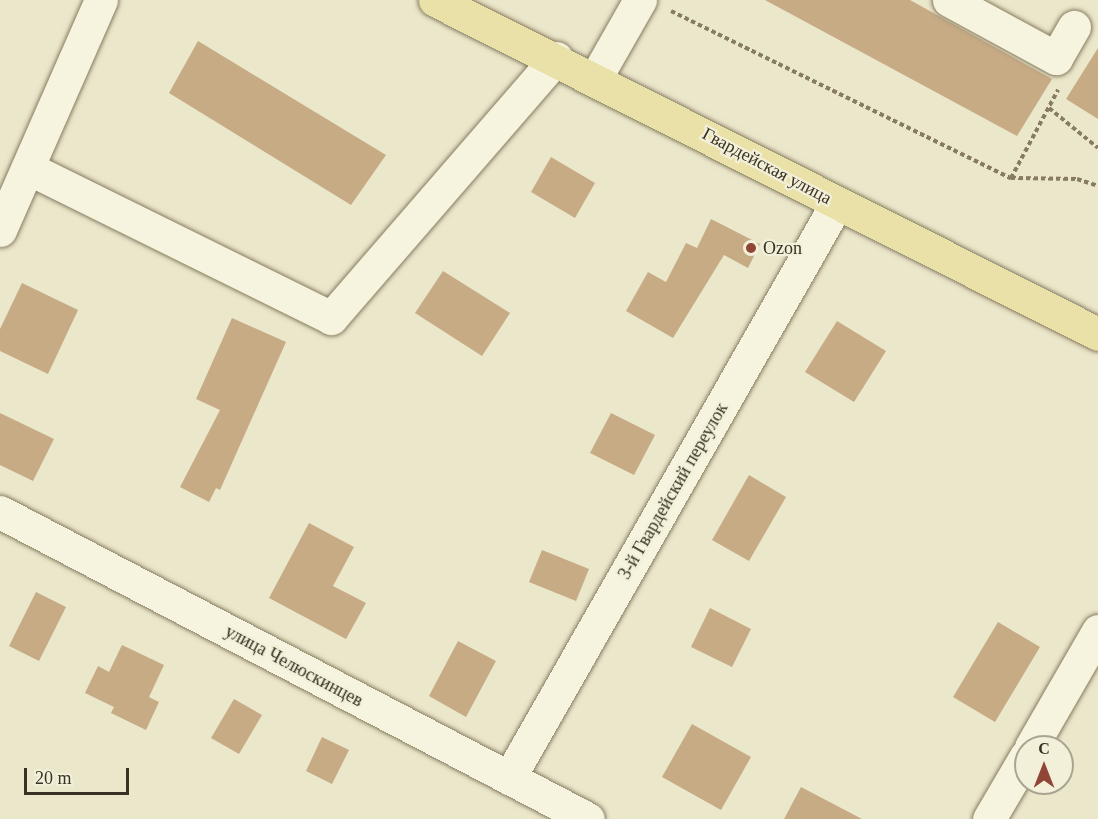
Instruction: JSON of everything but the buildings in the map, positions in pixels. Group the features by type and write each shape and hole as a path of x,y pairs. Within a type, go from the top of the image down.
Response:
{"main road":[{"name":"Гвардейская улица","path":"435,0 596,77 837,203 1096,328"}],"street":[{"path":"0,230 101,0"},
{"path":"949,0 1056,58 1074,27"},
{"path":"596,77 649,3"},
{"path":"28,168 331,318 556,58"},
{"name":"3-й Гвардейский переулок","path":"510,778 837,203"},
{"name":"улица Челюскинцев","path":"0,512 588,819"},
{"path":"1038,735 1098,631"},
{"path":"989,819 1014,776"}],"path":[{"path":"649,3 1011,178 1077,179 1098,186"},
{"path":"1011,178 1066,76 1056,58"},
{"path":"1049,108 1098,148"}],"place":[{"name":"Ozon","path":"751,248"}]}
